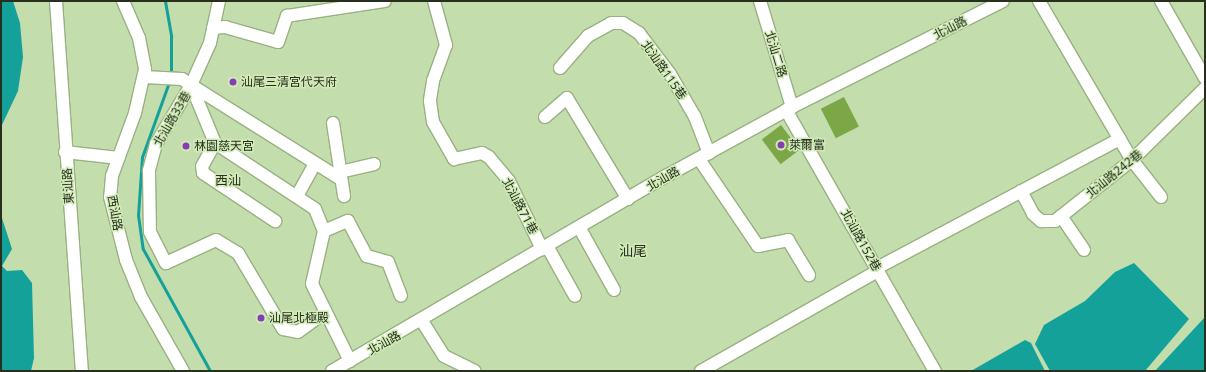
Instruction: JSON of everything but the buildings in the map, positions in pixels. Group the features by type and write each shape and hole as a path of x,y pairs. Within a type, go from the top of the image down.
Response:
{"street":[{"name":"東汕路","path":"56,1 65,152 82,371"},
{"name":"西汕路","path":"123,1 138,38 145,69 144,77 119,158 110,197 126,260 141,297 183,371"},
{"name":"北汕路33巷","path":"219,1 213,28 156,144 149,171 148,226 163,260 170,262 212,241 222,241 243,258 284,329 298,332 326,312"},
{"path":"213,28 225,27 278,42 287,16 384,1"},
{"name":"北汕路71巷","path":"434,1 446,45 433,81 430,102 433,122 454,158 482,153 489,157 509,181 545,248"},
{"name":"北汕二路","path":"760,1 789,109"},
{"name":"北汕路","path":"332,371 422,321 579,227 789,109 1003,1"},
{"path":"1040,1 1132,160 1161,197"},
{"path":"1161,1 1205,78"},
{"name":"北汕路115巷","path":"560,68 588,36 611,23 623,24 639,34 670,74 695,117 704,156 758,246 788,240 809,276"},
{"path":"144,77 163,76 187,82"},
{"name":"北汕路33巷","path":"187,82 214,144"},
{"name":"北汕路33巷","path":"187,82 240,113 315,164 340,175"},
{"name":"北汕路242巷","path":"1021,191 1033,214 1042,221 1055,221 1132,160 1205,88"},
{"path":"545,117 567,98 628,199"},
{"name":"北汕路152巷","path":"789,109 935,371"},
{"path":"333,123 344,196"},
{"path":"701,371 878,270 1021,191 1120,139"},
{"path":"275,221 203,173 202,166 214,144 315,209 324,231 312,284 350,361"},
{"path":"65,152 119,158"},
{"path":"297,196 315,164"},
{"path":"340,175 374,164"},
{"path":"1061,216 1084,250"},
{"path":"324,231 348,221 367,256 388,262 402,296"},
{"path":"579,227 614,290"},
{"path":"545,248 575,296"},
{"path":"422,321 444,356 475,371"}],"water":[{"path":"1,1 13,1 20,23 23,57 18,91 1,127"},
{"path":"1,215 12,249 2,266 7,271 22,270 32,283 34,358 31,371 1,371"},
{"path":"1134,263 1189,319 1145,371 1050,371 1035,344 1044,325 1085,301 1115,272"},
{"path":"1205,317 1205,371 1155,371"},
{"path":"1025,340 1031,343 1045,371 971,371"}],"waterway":[{"path":"165,1 171,36 171,76"},
{"path":"169,82 142,157 138,215 143,249 210,371"}],"place":[{"name":"汕尾三清宮代天府","path":"233,82"},
{"name":"萊爾富","path":"781,145"},
{"name":"林園慈天宮","path":"186,146"},
{"name":"汕尾北極殿","path":"261,318"}],"district":[{"name":"西汕","path":"228,180"},
{"name":"汕尾","path":"633,251"}]}
